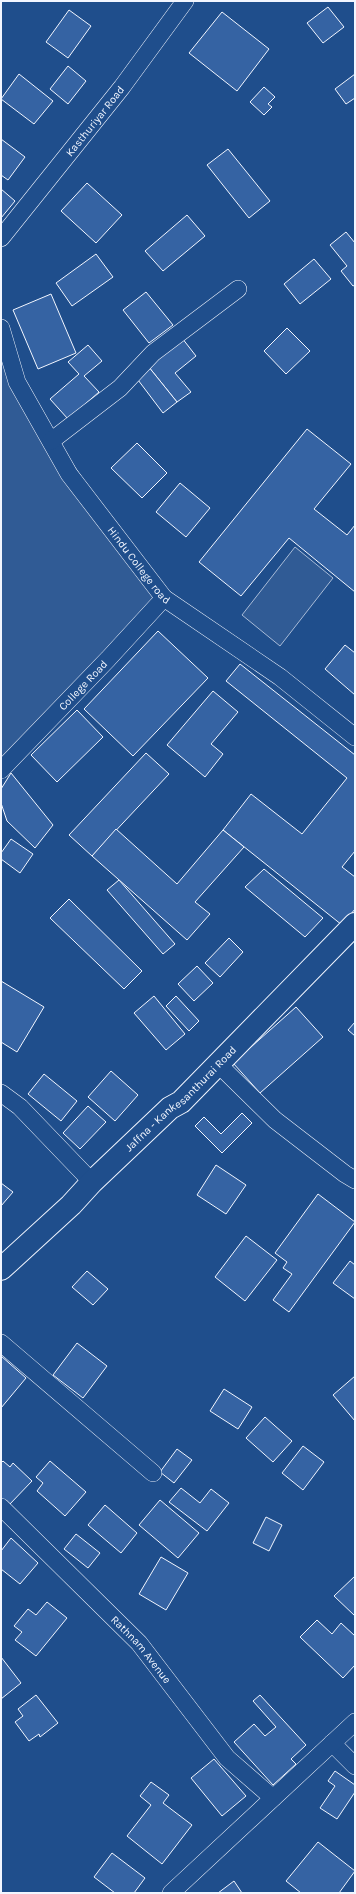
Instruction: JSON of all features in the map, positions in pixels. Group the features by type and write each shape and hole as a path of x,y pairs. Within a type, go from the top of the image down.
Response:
{"main road":[{"name":"Jaffna - Kankesanthurai Road","path":"1,1269 71,1205 92,1182 170,1108 181,1102 217,1063 355,924"}],"street":[{"name":"Kasthuriyar Road","path":"1,238 122,87 185,1"},
{"path":"51,442 120,388 153,353 238,289"},
{"name":"Hindu College road","path":"1,328 17,382 69,474 164,598 280,677 355,737"},
{"name":"College Road","path":"1,770 108,659 164,598"},
{"path":"217,1063 275,1120 345,1174 355,1179"},
{"path":"1,1093 20,1107 92,1182"},
{"path":"1,1343 153,1473"},
{"name":"Rathnam Avenue","path":"1,1507 139,1643 227,1758 273,1798"},
{"path":"171,1893 355,1722"},
{"path":"332,1743 355,1766"}],"shaded area":[{"path":"1,328 17,382 164,598 1,770"},
{"path":"295,547 333,578 280,646 242,615"}],"building":[{"path":"328,7 344,27 323,43 307,23"},
{"path":"69,10 91,26 68,58 46,42"},
{"path":"222,12 269,49 237,91 189,53"},
{"path":"68,66 86,81 68,104 50,89"},
{"path":"19,74 53,101 34,124 1,99"},
{"path":"355,74 355,98 346,104 335,89"},
{"path":"264,87 275,97 268,104 272,107 264,115 250,102"},
{"path":"1,139 25,157 8,180 1,175"},
{"path":"228,149 270,201 249,218 207,165"},
{"path":"87,183 122,215 96,243 61,211"},
{"path":"1,189 15,201 1,218"},
{"path":"187,215 205,236 163,271 145,251"},
{"path":"346,232 355,243 355,285 353,286 341,271 347,266 330,245"},
{"path":"96,254 113,277 72,306 56,283"},
{"path":"314,259 331,279 300,304 284,284"},
{"path":"146,292 173,325 149,343 123,310"},
{"path":"51,294 76,353 38,369 13,310"},
{"path":"287,328 310,351 286,374 264,351"},
{"path":"182,338 196,356 175,373 191,392 177,402 148,366"},
{"path":"88,345 102,361 84,376 99,392 68,419 50,399 79,374 68,362"},
{"path":"148,366 177,402 163,413 135,376"},
{"path":"307,429 351,464 314,509 347,535 355,525 355,592 289,538 241,596 199,562"},
{"path":"137,443 167,473 142,498 111,468"},
{"path":"180,483 210,508 186,537 156,512"},
{"path":"158,631 208,678 133,756 84,709"},
{"path":"345,645 355,653 355,695 325,669"},
{"path":"240,664 355,755 355,851 342,867 355,877 355,909 342,925 223,830 251,794 302,834 347,778 226,681"},
{"path":"213,691 238,712 211,744 223,754 205,777 167,745"},
{"path":"77,710 103,737 57,782 31,755"},
{"path":"146,753 169,774 92,856 69,835"},
{"path":"11,773 53,825 35,848 7,821 1,803 1,789"},
{"path":"116,829 177,884 223,830 244,847 195,902 210,914 187,940 92,856"},
{"path":"11,839 33,854 20,873 1,859 1,853"},
{"path":"264,869 323,918 305,937 245,887"},
{"path":"119,880 175,944 163,954 107,890"},
{"path":"69,899 142,971 124,989 50,918"},
{"path":"229,938 243,952 220,977 205,963"},
{"path":"197,966 213,983 194,1001 178,984"},
{"path":"1,981 44,1007 17,1052 1,1042"},
{"path":"154,996 185,1034 166,1050 134,1013"},
{"path":"176,996 199,1021 189,1031 166,1006"},
{"path":"296,1007 323,1037 260,1093 233,1063"},
{"path":"355,1022 355,1036 348,1030"},
{"path":"111,1071 138,1095 115,1121 88,1097"},
{"path":"44,1074 77,1101 61,1121 28,1094"},
{"path":"88,1106 106,1122 80,1149 63,1133"},
{"path":"242,1113 252,1123 222,1153 195,1126 204,1117 221,1134"},
{"path":"216,1165 246,1185 226,1214 197,1195"},
{"path":"1,1183 13,1192 1,1206"},
{"path":"318,1194 355,1222 289,1312 273,1300 292,1274 283,1268 287,1262 275,1253"},
{"path":"246,1236 277,1260 245,1301 215,1277"},
{"path":"350,1261 355,1265 355,1299 333,1283"},
{"path":"87,1271 108,1289 93,1305 72,1287"},
{"path":"77,1343 107,1366 83,1398 53,1375"},
{"path":"1,1356 26,1378 1,1408"},
{"path":"355,1376 355,1421 333,1395"},
{"path":"224,1389 252,1407 238,1429 210,1411"},
{"path":"265,1417 292,1441 273,1462 246,1438"},
{"path":"303,1446 324,1462 303,1490 282,1473"},
{"path":"177,1449 192,1460 174,1483 160,1472"},
{"path":"3,1461 10,1467 13,1463 32,1481 9,1505 1,1498 1,1463"},
{"path":"50,1461 86,1492 65,1516 37,1491 43,1483 36,1477"},
{"path":"181,1488 200,1503 211,1489 229,1503 207,1531 169,1502"},
{"path":"160,1500 199,1533 178,1558 139,1525"},
{"path":"105,1505 137,1533 121,1553 88,1525"},
{"path":"266,1517 282,1525 269,1551 253,1543"},
{"path":"76,1534 100,1553 88,1568 64,1549"},
{"path":"11,1538 38,1563 20,1584 1,1569 1,1551"},
{"path":"161,1557 188,1573 166,1610 139,1594"},
{"path":"355,1576 355,1616 334,1596"},
{"path":"47,1602 67,1618 36,1656 15,1640 22,1632 14,1626 28,1609 36,1615"},
{"path":"317,1620 332,1634 341,1623 355,1636 355,1665 343,1678 300,1637"},
{"path":"1,1657 21,1683 1,1699"},
{"path":"36,1695 58,1723 40,1737 39,1734 29,1741 15,1722 23,1716 18,1709"},
{"path":"260,1695 306,1745 291,1759 296,1764 273,1785 234,1742 254,1724 265,1736 276,1727 253,1701"},
{"path":"214,1759 246,1796 222,1816 191,1778"},
{"path":"335,1771 355,1785 355,1792 337,1819 320,1808 335,1786 328,1781"},
{"path":"151,1782 169,1795 163,1803 192,1825 162,1864 127,1836 151,1805 140,1796"},
{"path":"318,1842 355,1871 339,1893 301,1893 286,1881"},
{"path":"112,1853 145,1878 134,1893 115,1893 94,1877"},
{"path":"234,1881 242,1893 218,1893"}]}
